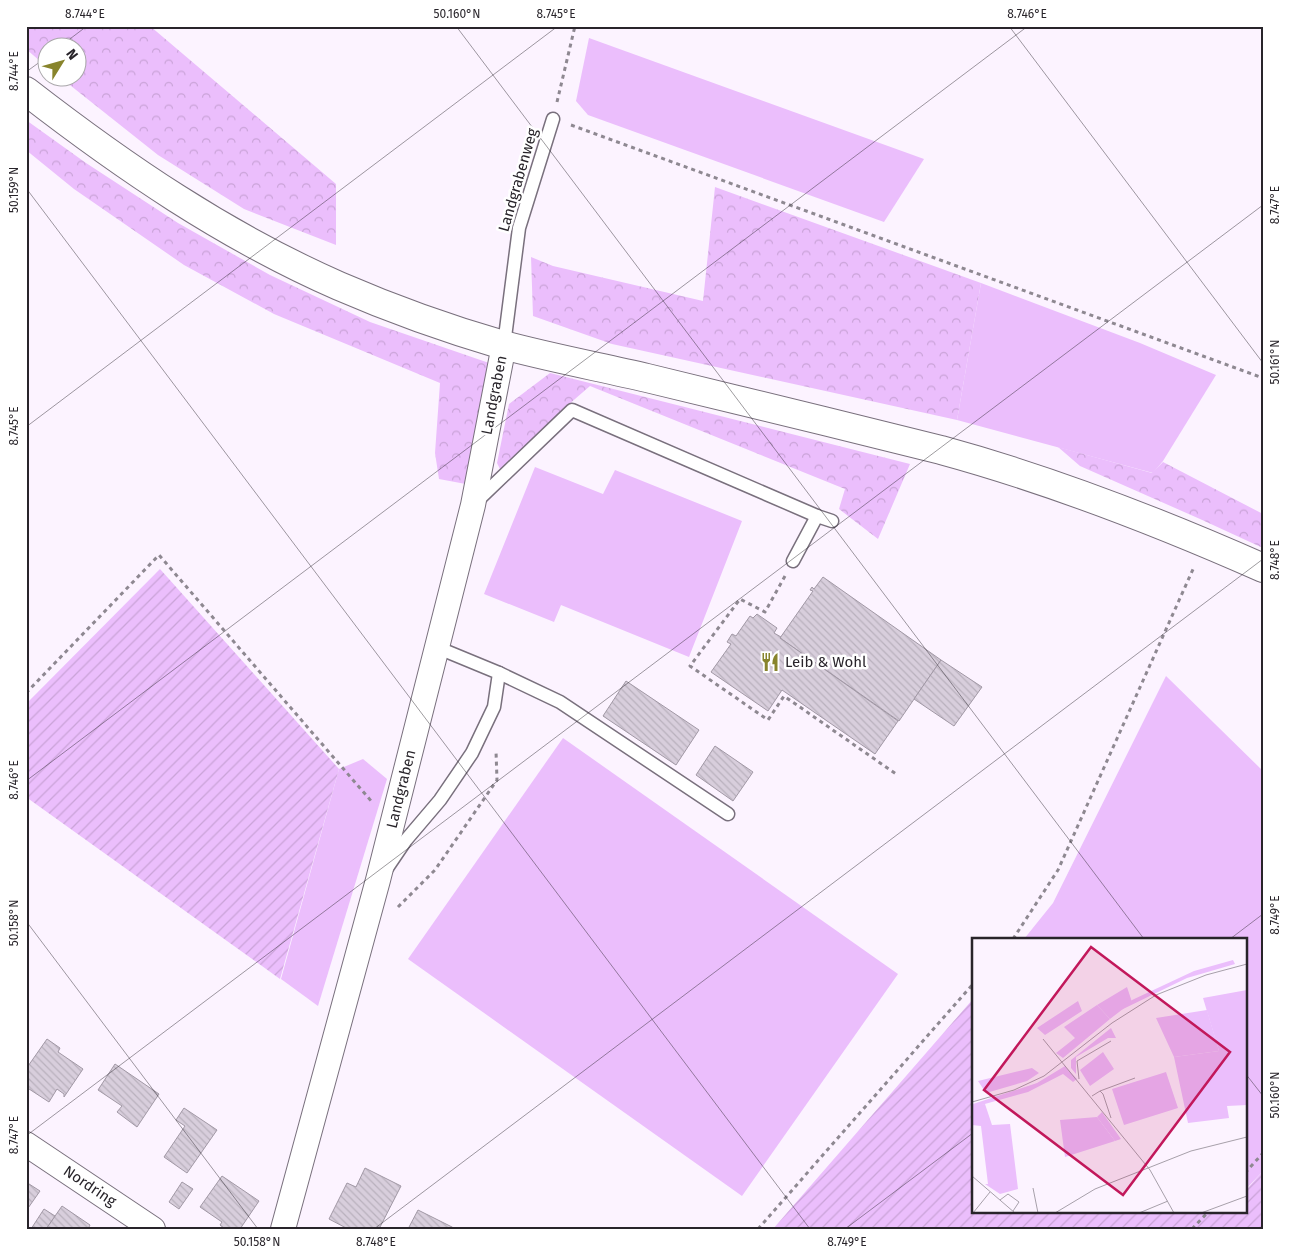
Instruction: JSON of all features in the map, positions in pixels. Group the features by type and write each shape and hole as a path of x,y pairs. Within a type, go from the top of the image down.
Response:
{"main road":[{"path":"26,91 135,172 199,214 248,242 340,286 412,314 504,345 943,450 1102,503 1205,542 1263,568"}],"street":[{"name":"Landgraben","path":"283,1229 378,880 473,505 504,345"},
{"name":"Nordring","path":"26,1144 153,1229"}],"lane":[{"name":"Landgrabenweg","path":"504,345 519,228 553,119"},
{"path":"473,505 572,410 832,521"},
{"path":"793,561 817,516"},
{"path":"436,647 499,673 560,702 728,814"},
{"path":"378,880 406,840 440,800 472,753 494,707 499,673"}],"path":[{"name":"Landgrabenweg","path":"553,119 575,26"},
{"path":"553,119 1263,378"},
{"path":"1014,938 1058,870 1205,542"},
{"path":"26,693 159,555 392,826"},
{"path":"793,561 765,612 740,599 690,666 768,720 784,696 896,774"},
{"path":"394,910 435,870 497,780 494,707"},
{"path":"758,1229 972,985"},
{"path":"1246,1172 1263,1153"},
{"path":"1192,1229 1208,1212"}],"green space":[{"path":"26,26 150,26 336,184 336,245 244,209 158,155 74,88 88,88 88,38 38,38 38,59 26,49"},
{"path":"589,38 924,159 884,222 588,115 576,101"},
{"path":"26,120 86,163 178,223 270,275 370,322 492,364 471,485 439,479 435,453 440,383 274,314 184,265 74,189 26,150"},
{"path":"715,187 981,283 957,420 612,344 533,316 531,257 553,266 703,301"},
{"path":"981,283 1140,343 1216,375 1163,461 1153,473 957,420"},
{"path":"550,373 910,464 878,539 839,509 845,489 590,386 500,469 497,463 509,404"},
{"path":"1058,447 1152,473 1163,462 1263,514 1263,548 1080,466"},
{"path":"535,467 603,494 615,470 742,521 689,657 561,605 554,622 484,594"},
{"path":"160,569 339,769 280,979 26,797 26,704"},
{"path":"1166,676 1263,771 1263,1171 1246,1189 1246,938 1025,938 1053,903"},
{"path":"563,738 898,974 742,1196 408,959"},
{"path":"363,759 387,779 318,1006 281,979 339,769"},
{"path":"972,1000 972,1212 1246,1212 1246,1188 1263,1171 1263,1229 773,1229"}],"building":[{"path":"823,577 941,660 899,721 780,638 813,591 810,590 812,587 814,589"},
{"path":"757,614 777,628 774,633 780,638 898,721 875,754 782,690 768,711 711,672 731,644 727,642 732,634 736,636 750,616 753,618"},
{"path":"941,660 982,687 954,726 914,699"},
{"path":"626,681 699,730 676,765 603,716"},
{"path":"715,746 753,772 733,801 696,775"},
{"path":"47,1039 60,1048 58,1052 83,1069 64,1097 64,1094 57,1089 49,1102 26,1087 26,1069"},
{"path":"115,1064 159,1094 137,1127 117,1112 122,1106 98,1090"},
{"path":"184,1108 217,1130 187,1173 164,1157 185,1126 176,1120"},
{"path":"365,1168 401,1186 379,1229 348,1229 329,1219 347,1183 356,1187"},
{"path":"222,1176 259,1201 240,1229 225,1229 220,1225 222,1222 200,1207"},
{"path":"26,1182 40,1191 26,1211"},
{"path":"182,1182 193,1189 179,1209 169,1202"},
{"path":"62,1206 90,1225 88,1229 46,1229"},
{"path":"44,1209 55,1216 46,1229 31,1229"},
{"path":"418,1210 452,1227 455,1229 408,1229"}],"place":[{"name":"Leib & Wohl","path":"770,662"}]}
